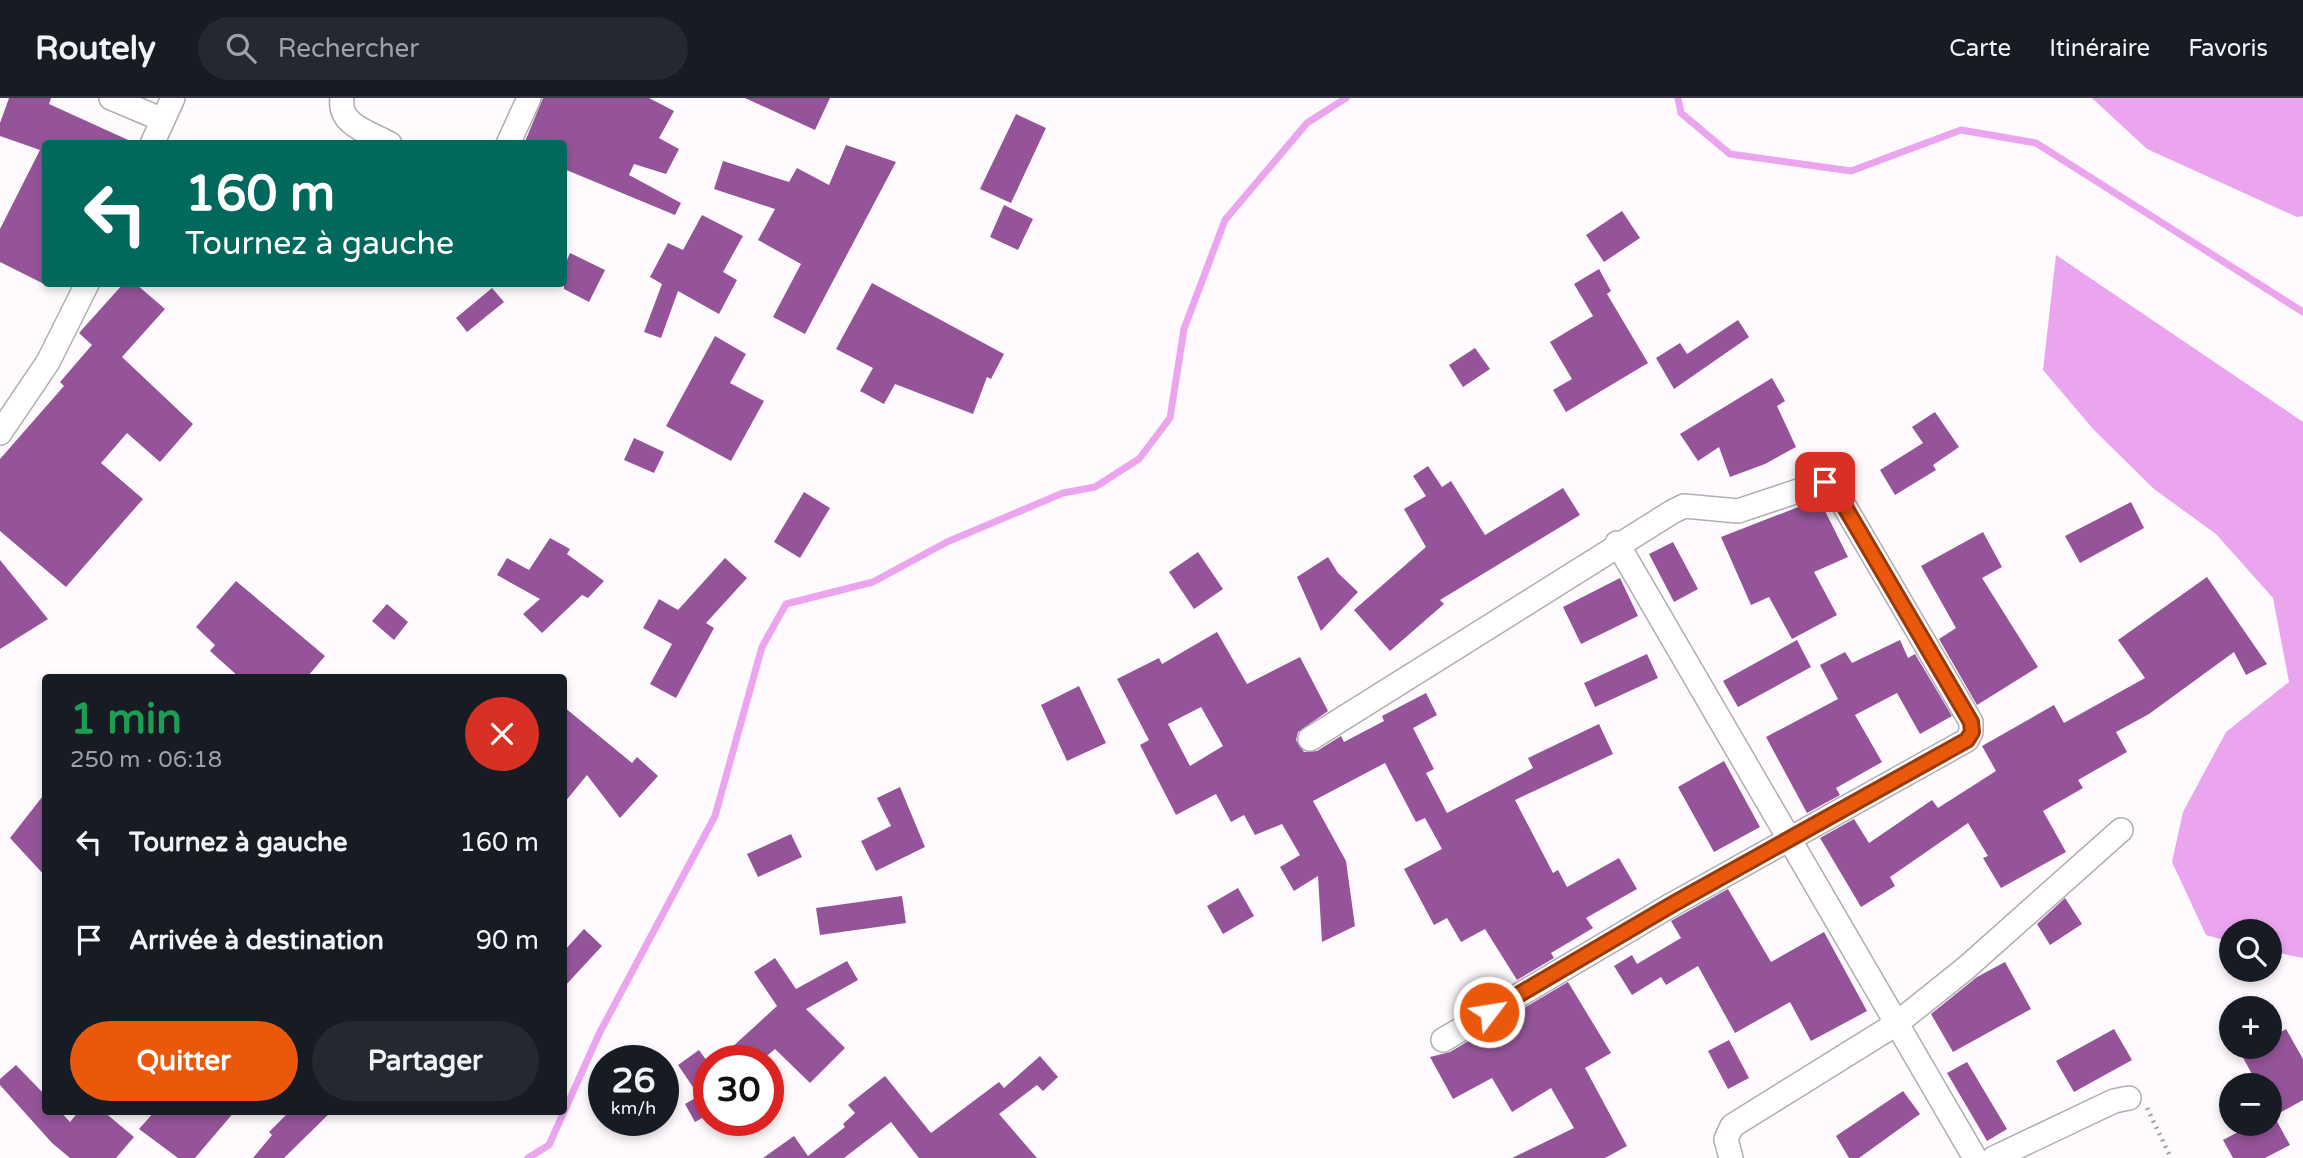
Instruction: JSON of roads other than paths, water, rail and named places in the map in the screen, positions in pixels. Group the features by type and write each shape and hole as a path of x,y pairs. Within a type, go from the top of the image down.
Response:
{"street":[{"path":"111,98 163,120"},
{"path":"154,140 173,98"},
{"path":"342,98 340,111 346,120 383,140"},
{"path":"510,140 529,98"},
{"path":"0,433 48,362 86,287"},
{"path":"1310,738 1617,543 1684,506 1738,511 1816,484 1832,485 1971,722 1972,732 1967,740 1581,957 1443,1040"},
{"path":"1617,543 1788,841 1975,1158"},
{"path":"1731,1158 1726,1139 1732,1126 1896,1024 1966,968 2121,830"},
{"path":"1994,1158 2114,1101 2129,1098"}],"waterway":[{"path":"567,1105 600,1032 715,816 762,647 786,604 873,582 947,542 1063,493 1095,487 1139,459 1170,418 1184,329 1225,220 1307,123 1346,98"},
{"path":"1678,98 1681,113 1730,154 1851,171 1961,130 2036,143 2303,312"},
{"path":"528,1158 549,1145 563,1115"}]}
